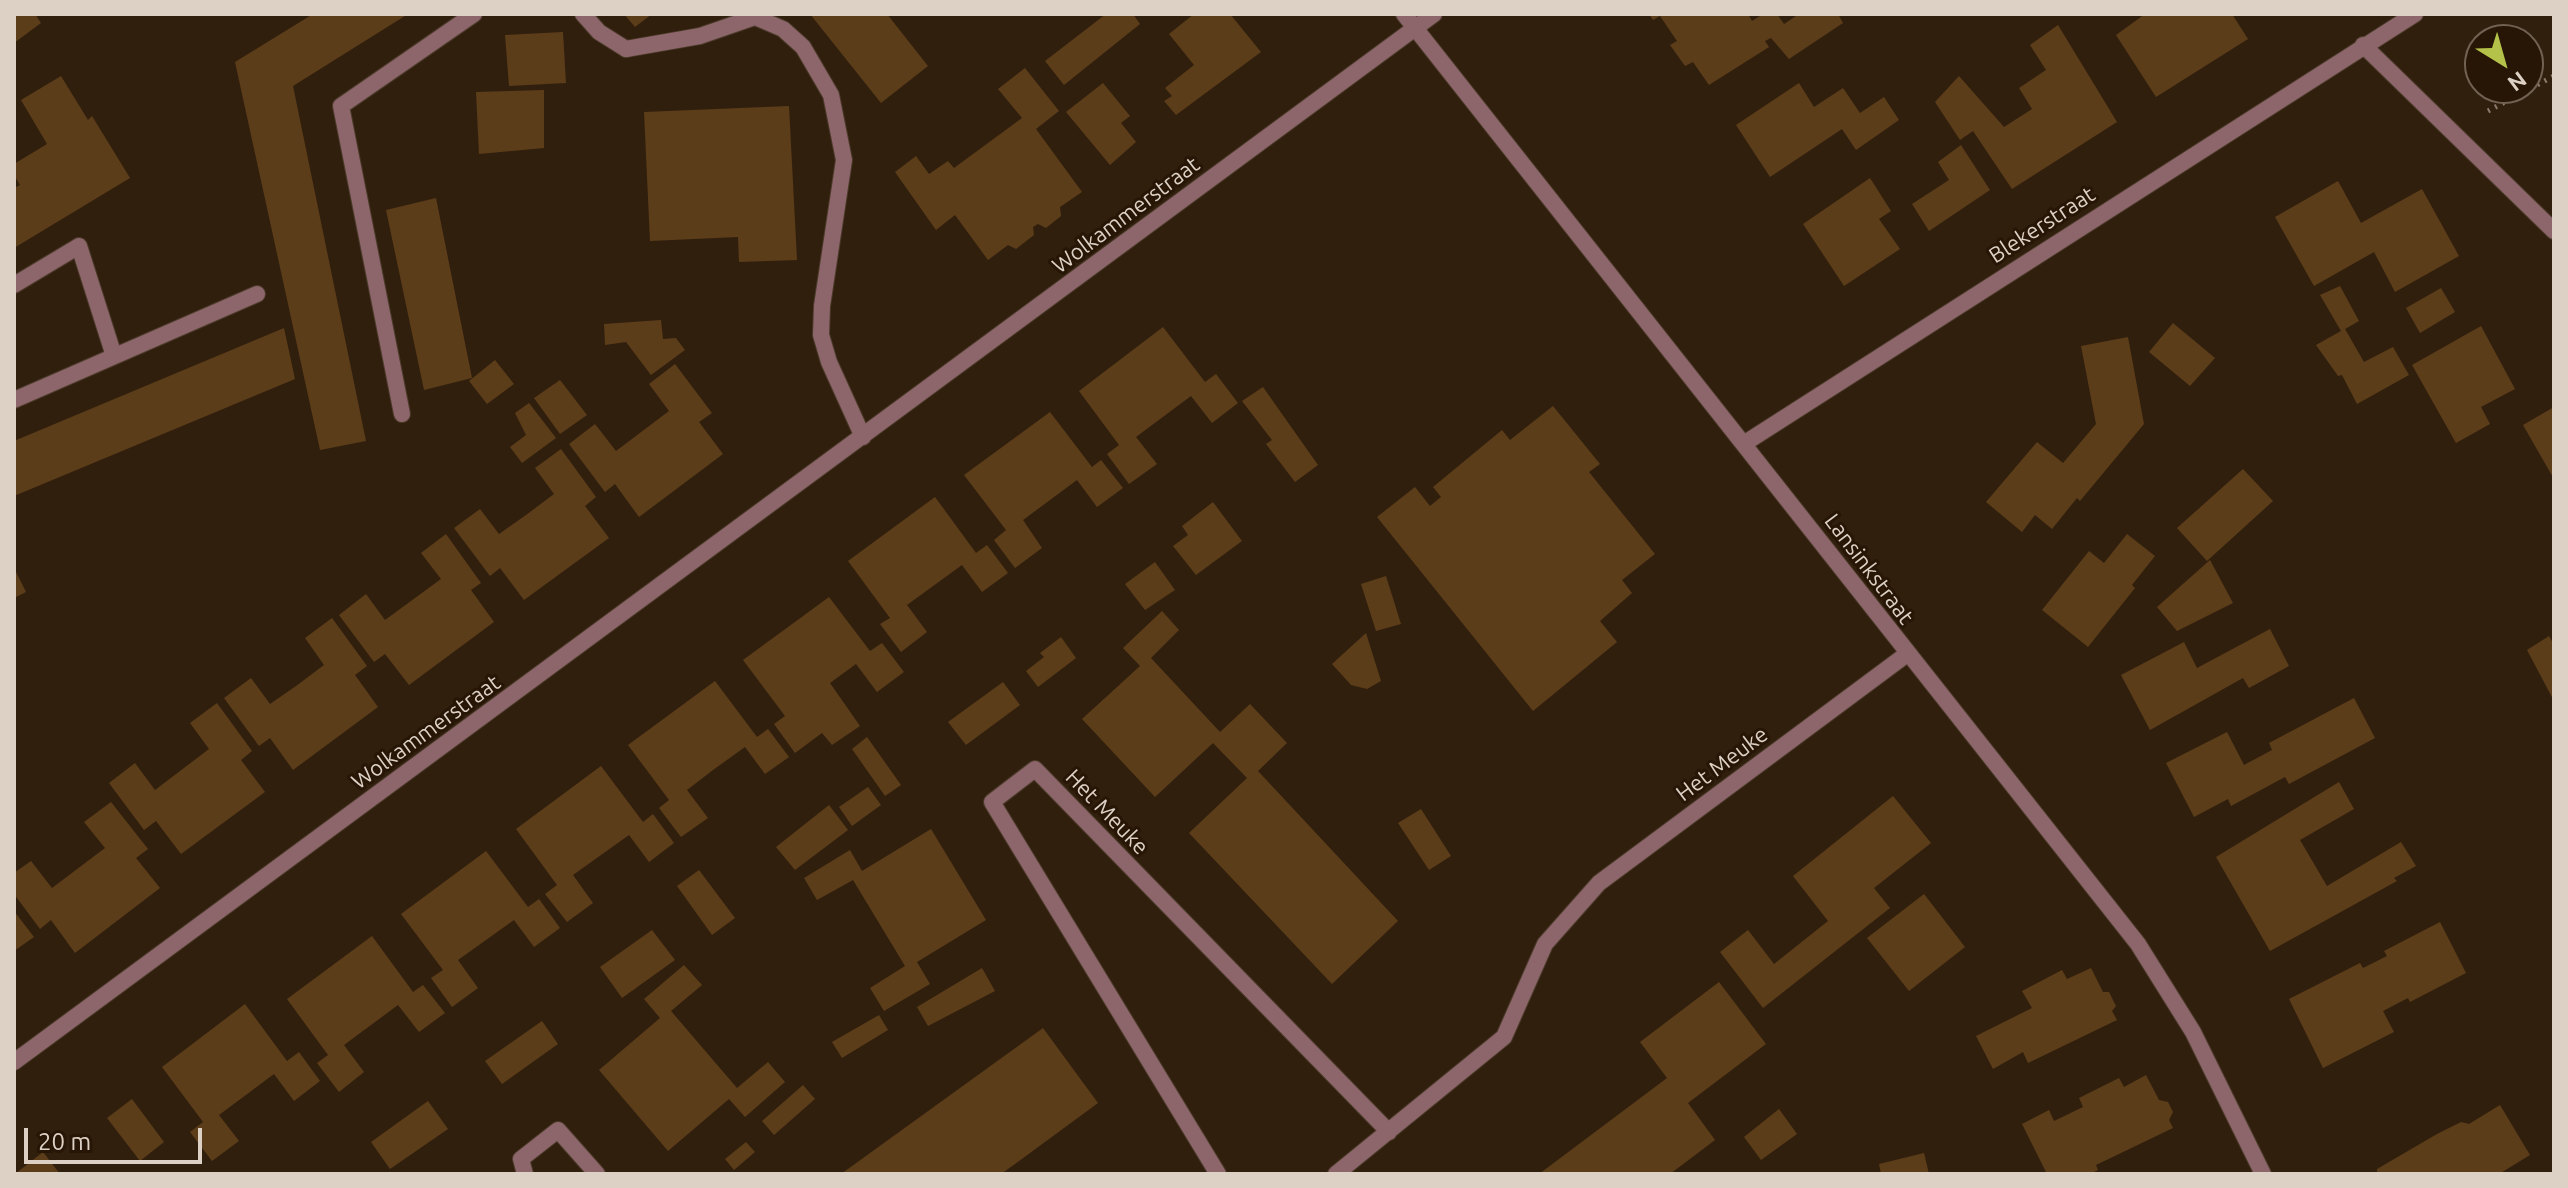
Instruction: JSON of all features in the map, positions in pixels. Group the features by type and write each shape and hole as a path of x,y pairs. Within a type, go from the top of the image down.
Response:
{"street":[{"path":"402,414 341,106 474,14"},
{"path":"583,14 599,32 626,49 700,36 755,17 783,29 803,47 831,95 844,160 822,306 821,335 863,437"},
{"name":"Lansinkstraat","path":"1404,14 2138,944 2193,1032 2263,1174"},
{"name":"Wolkammerstraat","path":"14,1062 1434,14"},
{"name":"Blekerstraat","path":"1745,443 2415,14"},
{"path":"2363,45 2554,231"},
{"path":"14,285 79,246 114,356"},
{"path":"14,400 257,294"},
{"name":"Het Meuke","path":"1336,1174 1504,1037 1545,944 1599,883 1907,654"},
{"name":"Het Meuke","path":"1218,1174 992,802 1035,769 1389,1132"},
{"path":"525,1174 521,1159 558,1130 597,1174"}],"path":[{"path":"2451,131 2554,76"}],"building":[{"path":"14,14 35,14 41,23 14,43"},
{"path":"313,14 408,14 293,86 366,441 320,450 235,62"},
{"path":"624,14 652,14 635,27"},
{"path":"810,14 887,14 928,66 881,103"},
{"path":"1106,14 1133,14 1140,24 1064,85 1045,61"},
{"path":"1194,14 1230,14 1261,52 1176,115 1164,101 1172,96 1165,88 1194,65 1169,34"},
{"path":"1649,14 1748,14 1752,21 1763,14 1777,14 1784,24 1799,14 1838,14 1843,23 1789,59 1771,38 1765,41 1769,47 1709,85 1693,62 1685,66 1670,45 1677,41 1660,16 1653,20"},
{"path":"2145,14 2232,14 2248,39 2156,97 2116,35"},
{"path":"2058,25 2117,122 2012,189 1973,131 1960,140 1935,102 1959,76 2004,127 2032,109 2019,88 2046,70 2030,45"},
{"path":"563,32 566,83 509,86 505,35"},
{"path":"1025,68 1059,111 1036,129 1082,192 1060,207 1061,216 1046,228 1038,224 1033,227 1034,235 1016,249 1008,245 988,260 955,215 936,230 895,172 916,156 929,174 948,161 954,168 1022,118 998,89"},
{"path":"61,76 88,120 92,116 130,178 14,248 14,188 20,185 14,175 14,164 47,144 21,100"},
{"path":"1103,83 1130,116 1121,123 1136,142 1110,165 1066,112"},
{"path":"1799,83 1814,107 1843,88 1860,113 1884,97 1899,120 1856,150 1842,129 1770,177 1736,125"},
{"path":"544,90 544,148 479,154 476,92"},
{"path":"789,106 797,260 739,262 738,237 650,241 644,112"},
{"path":"1961,145 1990,190 1929,231 1912,204 1949,180 1938,162"},
{"path":"1870,178 1891,211 1879,219 1900,249 1844,286 1803,224"},
{"path":"2338,181 2361,223 2422,189 2459,256 2395,292 2374,252 2314,286 2275,217"},
{"path":"436,198 472,378 424,390 386,210"},
{"path":"2340,286 2359,321 2345,329 2364,362 2393,347 2409,375 2357,404 2342,375 2338,376 2316,345 2341,331 2320,295"},
{"path":"2441,288 2455,312 2420,333 2406,308"},
{"path":"661,320 663,339 676,338 685,350 651,375 626,342 605,345 604,324"},
{"path":"2173,323 2215,358 2190,386 2149,352"},
{"path":"2481,326 2515,389 2481,407 2490,424 2456,443 2412,365"},
{"path":"1163,327 1205,382 1216,374 1238,403 1212,423 1191,396 1136,437 1157,464 1129,484 1107,454 1119,445 1079,391"},
{"path":"284,328 295,379 14,496 14,441"},
{"path":"2128,337 2144,424 2080,501 2077,498 2052,529 2035,515 2022,532 1986,502 2037,442 2063,463 2096,424 2081,346"},
{"path":"495,360 514,384 487,404 469,381"},
{"path":"675,364 712,413 699,422 723,454 639,517 615,484 605,492 569,444 595,424 616,451 669,411 649,384"},
{"path":"560,380 587,415 560,434 534,398"},
{"path":"1263,387 1318,465 1295,482 1266,444 1272,440 1242,401"},
{"path":"529,403 556,438 522,463 510,447 526,435 515,413"},
{"path":"1553,406 1600,464 1589,472 1655,554 1622,580 1632,593 1600,621 1617,642 1533,711 1377,517 1415,487 1430,506 1441,497 1433,487 1502,430 1510,440"},
{"path":"2554,407 2554,479 2523,425"},
{"path":"1050,412 1092,467 1101,460 1123,488 1097,507 1077,480 1023,520 1042,548 1015,568 994,540 1006,530 964,475"},
{"path":"561,449 596,497 585,506 609,538 524,600 500,568 490,576 454,528 480,509 499,534 526,515 554,494 535,468"},
{"path":"2243,469 2273,501 2207,561 2177,528"},
{"path":"935,497 976,553 987,545 1008,573 982,592 962,565 907,605 927,632 901,652 880,624 890,618 848,561"},
{"path":"1213,502 1242,541 1196,575 1173,546 1188,535 1182,526"},
{"path":"446,534 481,583 471,590 494,622 409,685 385,654 374,662 339,615 366,594 385,620 441,579 421,553"},
{"path":"2127,534 2155,556 2132,585 2135,588 2088,647 2042,610 2089,551 2104,563"},
{"path":"2210,560 2233,603 2177,631 2157,607"},
{"path":"1155,562 1175,590 1145,610 1125,584"},
{"path":"14,568 26,592 14,598"},
{"path":"1386,576 1401,624 1376,631 1361,584"},
{"path":"829,597 870,651 882,643 904,672 877,692 856,664 830,683 860,726 832,745 822,733 795,753 774,724 785,716 743,660"},
{"path":"1162,611 1179,630 1151,658 1220,732 1250,704 1287,743 1258,771 1398,921 1332,984 1189,833 1247,778 1213,743 1155,797 1082,719 1140,666 1123,648"},
{"path":"332,618 367,666 355,675 378,707 293,770 270,738 259,746 224,698 251,678 270,704 296,686 324,665 305,638"},
{"path":"2270,629 2289,666 2249,688 2243,678 2150,730 2121,675 2184,642 2197,668"},
{"path":"1366,633 1381,681 1367,689 1351,685 1332,664"},
{"path":"2549,636 2554,645 2554,701 2527,650"},
{"path":"1061,637 1076,658 1038,687 1026,671 1044,657 1040,653"},
{"path":"715,681 757,737 768,729 789,757 765,774 745,747 713,770 687,790 708,818 681,837 659,808 669,800 628,745"},
{"path":"1003,682 1020,705 966,745 948,722"},
{"path":"2354,698 2375,738 2289,784 2285,777 2231,806 2228,799 2194,817 2166,763 2227,732 2244,765 2272,750 2269,743"},
{"path":"217,703 252,751 241,760 265,792 181,854 156,821 144,830 109,783 135,763 155,790 209,749 190,723"},
{"path":"867,737 901,785 885,796 852,749"},
{"path":"601,766 643,822 653,814 674,843 649,862 629,835 573,875 593,903 567,922 545,894 557,885 516,829"},
{"path":"2339,782 2354,809 2300,840 2327,886 2401,842 2416,866 2394,878 2397,881 2270,951 2216,857"},
{"path":"868,787 881,805 852,826 839,807"},
{"path":"1893,796 1931,843 1874,888 1890,908 1763,1008 1720,952 1748,930 1774,964 1828,921 1793,876"},
{"path":"111,802 148,849 136,858 160,888 75,953 51,920 40,929 14,894 14,873 31,861 52,888 105,848 84,822"},
{"path":"829,805 848,830 795,870 776,847"},
{"path":"1421,809 1451,856 1429,870 1398,823"},
{"path":"931,829 986,920 917,962 930,984 884,1011 870,988 905,966 853,880 817,900 804,878 850,850 862,871"},
{"path":"486,851 528,907 539,899 560,928 534,947 514,920 458,960 478,988 452,1007 431,978 443,970 401,914"},
{"path":"699,870 735,918 712,935 677,886"},
{"path":"1924,894 1965,947 1909,991 1867,938"},
{"path":"14,911 34,937 14,951"},
{"path":"2440,922 2466,973 2410,1002 2408,998 2383,1011 2394,1032 2323,1068 2289,999 2360,963 2363,968 2387,956 2384,951"},
{"path":"652,930 675,960 622,998 600,967"},
{"path":"372,936 413,992 423,985 445,1013 419,1032 398,1005 344,1045 364,1072 339,1092 317,1063 328,1055 287,999"},
{"path":"684,965 702,985 671,1011 737,1088 768,1062 785,1082 745,1117 729,1099 668,1151 599,1070 660,1018 644,999"},
{"path":"982,968 995,991 928,1026 917,1007"},
{"path":"2091,968 2103,992 2109,992 2116,1006 2112,1011 2117,1020 2028,1063 2023,1052 1993,1069 1976,1036 2032,1008 2022,991 2062,970 2067,979"},
{"path":"1719,982 1766,1044 1688,1103 1715,1140 1670,1174 1539,1174 1667,1078 1640,1042"},
{"path":"245,1004 287,1061 299,1052 320,1081 294,1101 274,1074 219,1115 239,1141 212,1161 190,1132 203,1122 162,1067"},
{"path":"879,1015 888,1030 842,1058 832,1042"},
{"path":"542,1021 558,1044 502,1084 485,1061"},
{"path":"1043,1028 1098,1103 1015,1164 1001,1174 841,1174"},
{"path":"2146,1075 2159,1100 2168,1102 2173,1112 2169,1120 2173,1128 2096,1165 2098,1170 2090,1174 2047,1174 2022,1124 2049,1110 2054,1121 2083,1107 2079,1098 2119,1078 2124,1087"},
{"path":"803,1085 815,1099 774,1135 762,1121"},
{"path":"132,1099 164,1142 140,1161 107,1118"},
{"path":"428,1101 448,1129 390,1169 371,1142"},
{"path":"2500,1105 2530,1155 2499,1174 2377,1174 2377,1169 2437,1134 2461,1122 2469,1124"},
{"path":"1779,1109 1797,1134 1761,1160 1744,1137"},
{"path":"746,1142 755,1152 734,1170 725,1159"},
{"path":"43,1152 60,1174 15,1174"},
{"path":"1924,1153 1929,1174 1881,1174 1879,1164"}]}
